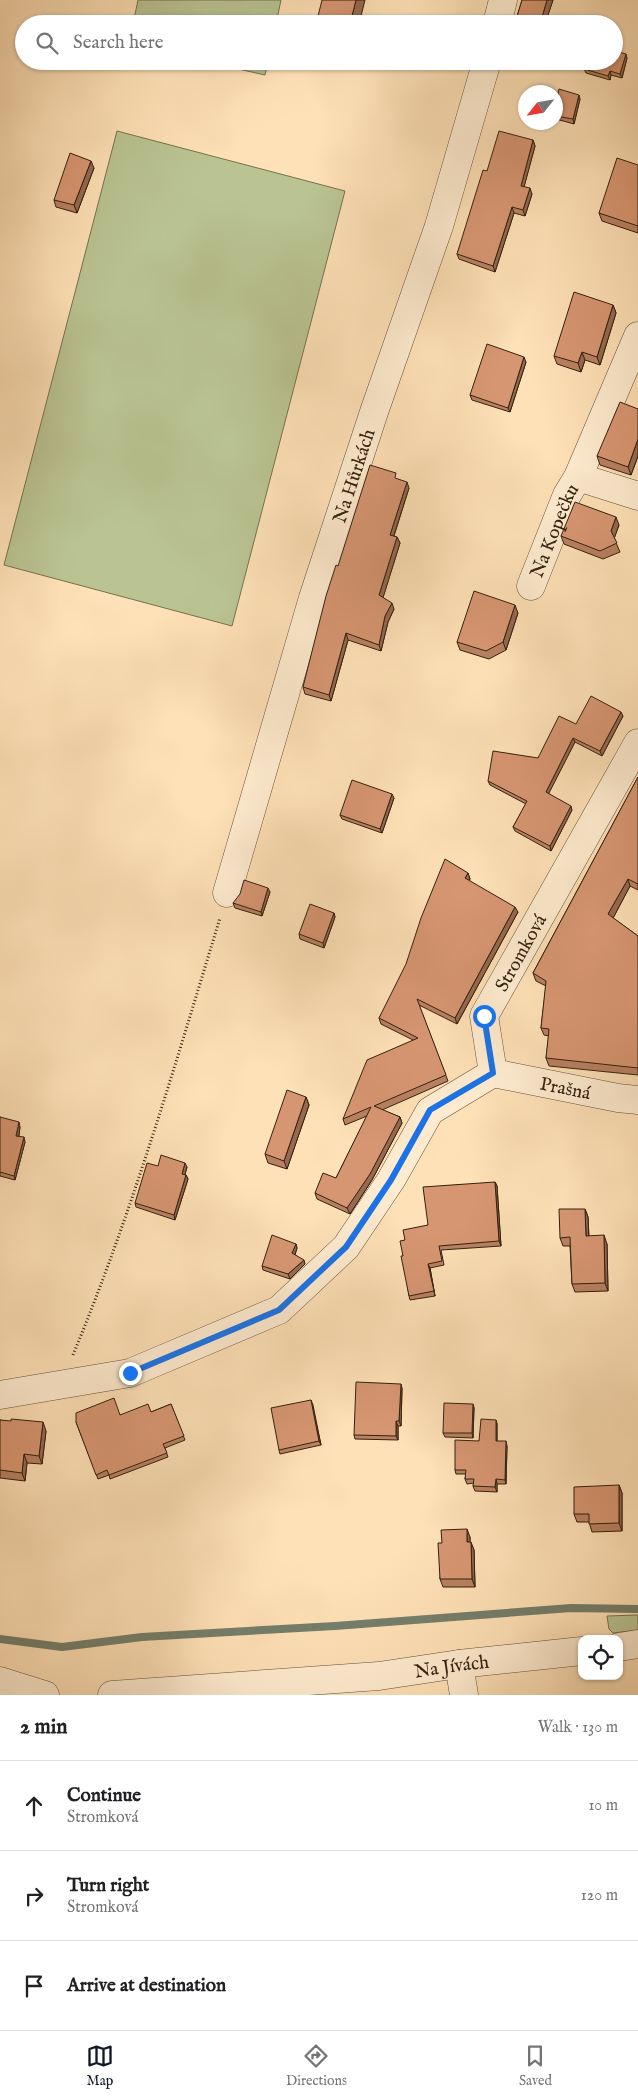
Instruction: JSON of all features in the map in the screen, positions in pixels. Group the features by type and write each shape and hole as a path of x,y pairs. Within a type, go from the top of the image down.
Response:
{"street":[{"path":"499,15 502,0"},
{"name":"Na Hůrkách","path":"228,893 313,598 374,412 439,226 484,70"},
{"name":"Na Kopečku","path":"531,586 567,495 578,476 638,336"},
{"name":"Na Kopečku","path":"578,476 638,496"},
{"name":"Stromková","path":"493,1073 484,1016 638,744"},
{"path":"0,1395 130,1373 279,1310 346,1247 391,1180 430,1110 493,1073"},
{"name":"Prašná","path":"493,1073 618,1098 638,1100"},
{"path":"623,1646 638,1644"},
{"name":"Na Jívách","path":"112,1695 379,1676 459,1664 578,1651"},
{"path":"459,1664 464,1695"},
{"path":"0,1681 45,1695"}],"path":[{"path":"65,1359 73,1355 102,1286 170,1083 228,893"}],"green space":[{"path":"138,0 281,0 278,15 135,15"},
{"path":"243,70 266,70 265,75"},
{"path":"117,131 345,191 232,626 4,565"},
{"path":"638,1615 638,1630 613,1633 609,1629 607,1616"}],"building":[{"path":"322,0 356,0 352,15 318,15"},
{"path":"522,0 547,0 543,15 518,15"},
{"path":"623,53 626,54 623,64"},
{"path":"587,70 621,70 620,74 610,71 608,76"},
{"path":"563,90 579,95 573,119 563,117"},
{"path":"499,131 533,140 521,186 530,188 523,210 512,207 493,266 457,254 483,170 487,171"},
{"path":"70,153 91,161 74,205 54,200"},
{"path":"617,158 638,165 638,226 599,213"},
{"path":"574,292 613,305 597,357 582,352 578,363 554,356"},
{"path":"487,344 524,357 508,408 470,395"},
{"path":"620,402 638,409 638,439 628,467 597,456"},
{"path":"370,465 396,473 395,478 407,482 390,535 397,537 379,595 392,603 385,616 379,645 346,633 329,695 303,687 326,596 336,565 338,566"},
{"path":"575,502 616,517 611,531 617,543 600,551 561,536"},
{"path":"474,591 515,605 503,642 486,651 457,642"},
{"path":"591,696 621,712 600,751 573,738 546,792 571,806 550,846 513,827 527,801 488,781 493,751 538,758 559,716 576,724"},
{"path":"638,777 638,884 628,879 608,914 638,936 638,1068 546,1058 549,1029 541,1028 546,981 533,973"},
{"path":"352,780 392,794 380,829 340,815"},
{"path":"445,859 468,873 465,878 515,907 455,1018 417,999 446,1075 374,1106 400,1117 370,1174 347,1208 315,1193 323,1173 336,1178 371,1107 343,1119 367,1060 418,1038 379,1018 406,964 421,918"},
{"path":"244,880 268,888 261,912 233,903 240,894"},
{"path":"310,904 334,913 323,943 299,934"},
{"path":"287,1090 306,1097 284,1161 265,1154"},
{"path":"0,1117 19,1122 16,1136 24,1137 14,1176 0,1172"},
{"path":"161,1155 185,1163 182,1174 186,1175 174,1215 135,1203 147,1163 158,1166"},
{"path":"495,1182 499,1241 439,1246 442,1261 428,1264 434,1291 409,1296 400,1241 405,1240 403,1230 428,1225 423,1187"},
{"path":"559,1209 585,1209 586,1236 604,1235 605,1283 572,1284 570,1237 560,1238"},
{"path":"272,1235 296,1244 292,1253 304,1260 288,1274 262,1266"},
{"path":"356,1382 401,1384 399,1421 396,1421 396,1436 354,1435"},
{"path":"114,1398 120,1415 148,1404 151,1412 171,1404 184,1436 163,1444 167,1453 109,1475 107,1470 96,1475 76,1422 76,1413"},
{"path":"311,1400 319,1441 279,1450 271,1408"},
{"path":"444,1403 473,1404 472,1433 443,1433"},
{"path":"11,1419 43,1422 39,1456 24,1454 22,1473 0,1470 0,1420 11,1421"},
{"path":"481,1419 496,1420 496,1441 506,1441 505,1480 496,1479 495,1487 473,1486 474,1479 465,1479 466,1470 455,1470 455,1440 479,1441"},
{"path":"619,1485 619,1523 589,1524 589,1514 574,1514 574,1487"},
{"path":"467,1529 467,1542 471,1542 472,1579 440,1579 438,1543 442,1543 441,1530"}],"waterway":[{"path":"0,1639 62,1647 142,1637 335,1626 571,1608 638,1609"}],"route":[{"path":"130,1373 279,1310 346,1247 391,1180 430,1110 493,1073 484,1016"}]}
